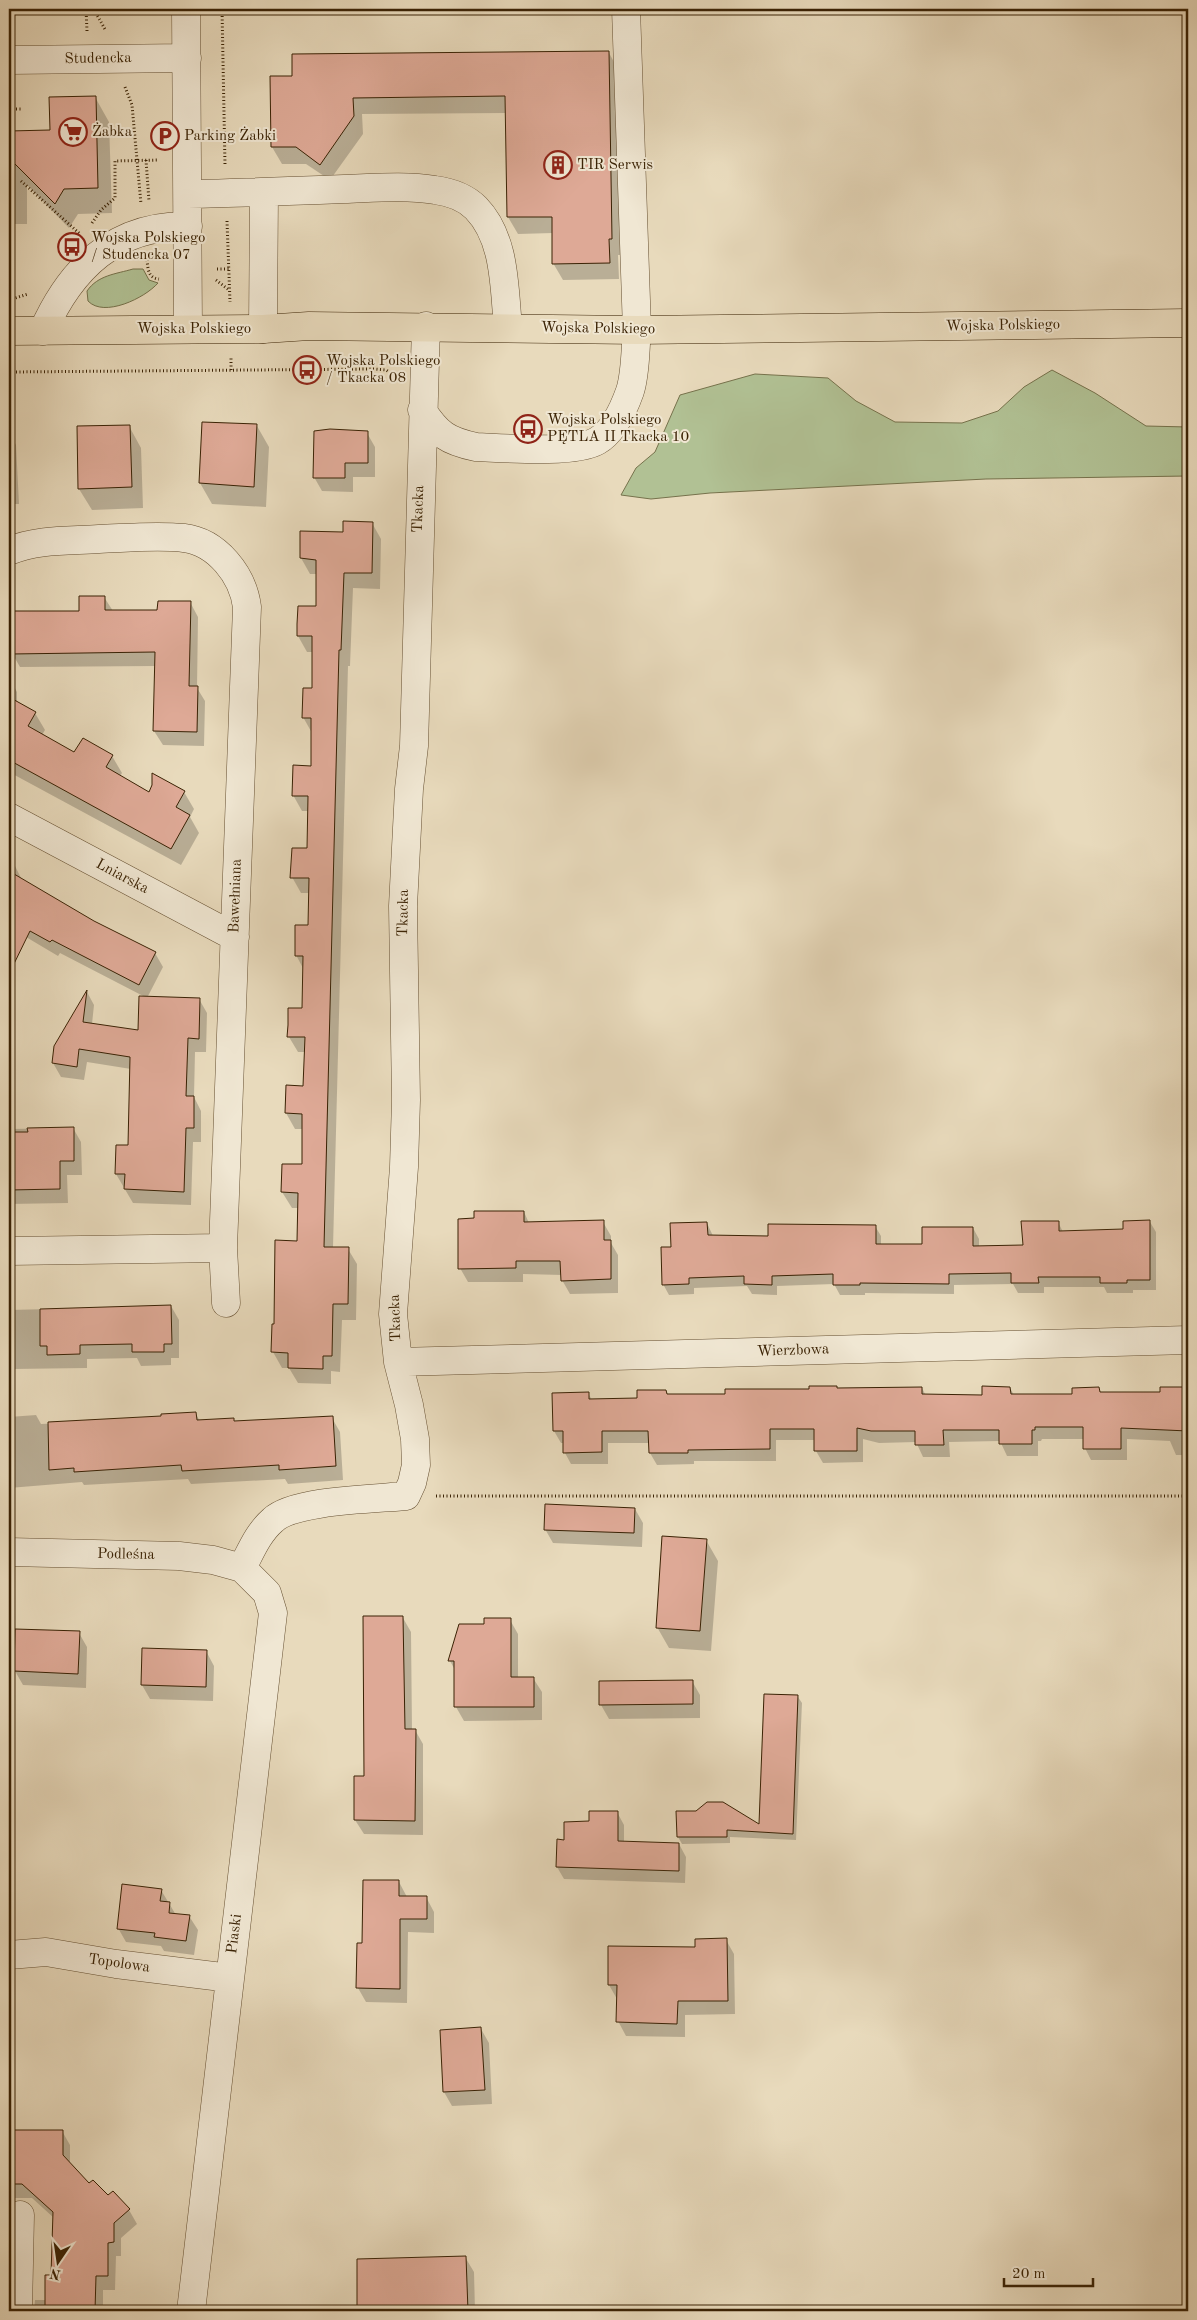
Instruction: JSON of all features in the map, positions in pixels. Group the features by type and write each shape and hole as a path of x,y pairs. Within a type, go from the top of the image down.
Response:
{"main road":[{"name":"Wojska Polskiego","path":"9,332 188,328 263,329 309,326 637,330 1188,323"}],"street":[{"path":"186,9 188,328"},
{"path":"422,410 436,430 446,438 476,447 578,448 598,441 616,421 630,390 637,330 626,9"},
{"name":"Studencka","path":"9,60 187,58"},
{"path":"188,194 407,187 444,192 468,201 489,226 496,243 501,262 508,327"},
{"path":"263,329 264,192"},
{"path":"43,331 54,307 72,280 79,271 105,250 144,230 166,226 188,226"},
{"name":"Tkacka","path":"406,1496 412,1483 416,1465 416,1439 410,1405 398,1362 393,1314 404,1167 406,1100 403,906 409,789 414,746 422,410 426,326"},
{"name":"Bawełniana","path":"9,551 20,546 38,542 185,538 214,551 232,567 243,588 247,607 224,1248 226,1303"},
{"name":"Lniarska","path":"9,817 235,937"},
{"path":"9,1251 224,1248"},
{"name":"Wierzbowa","path":"398,1362 1188,1340"},
{"path":"242,1568 259,1534 274,1518 295,1508 406,1496"},
{"name":"Podleśna","path":"9,1552 179,1556 213,1560 242,1568"},
{"name":"Piaski","path":"191,2311 273,1614 267,1593 242,1568"},
{"name":"Topolowa","path":"9,1955 46,1952 116,1964 230,1978"},
{"path":"18,2311 20,2215"}],"path":[{"path":"222,9 231,328 230,370"},
{"path":"9,109 21,109"},
{"path":"77,242 101,210 115,198 115,161 187,159"},
{"path":"21,181 82,236"},
{"path":"9,300 24,297 31,292"},
{"path":"9,372 374,369 386,370 400,381 423,379"},
{"path":"406,1496 1188,1496"}],"green space":[{"path":"133,269 143,269 149,280 158,283 144,295 114,307 95,306 88,301 87,291 96,282 102,278"},
{"path":"1052,370 1095,393 1146,426 1188,427 1188,476 986,479 710,493 651,499 621,495 636,468 655,452 680,395 755,374 828,378 856,401 895,422 962,423 998,411 1024,387"}],"building":[{"path":"609,51 612,239 609,239 610,263 552,264 552,217 507,217 505,96 353,98 354,116 320,165 296,147 271,147 270,76 292,76 292,54"},
{"name":"Żabka","path":"96,96 98,188 64,189 55,204 9,158 9,131 50,130 49,97"},
{"path":"202,422 257,424 254,487 199,483"},
{"path":"130,425 132,487 78,489 77,426"},
{"path":"330,429 368,431 368,463 345,463 345,478 313,478 314,431"},
{"path":"343,521 373,522 372,573 344,573 341,650 339,650 324,1247 349,1247 348,1304 333,1304 332,1356 323,1356 323,1369 288,1368 288,1353 271,1352 272,1324 274,1324 275,1240 297,1241 298,1193 281,1192 282,1164 302,1164 302,1114 285,1113 286,1085 303,1086 305,1037 287,1037 288,1008 302,1008 303,956 295,956 295,925 308,925 309,878 290,878 292,848 307,848 308,796 292,796 293,765 311,766 311,718 302,718 303,688 312,688 312,636 297,636 298,606 316,606 316,560 300,558 300,531 343,532"},
{"path":"79,596 105,596 105,610 157,610 158,601 191,601 189,686 198,686 197,732 153,731 155,652 11,654 10,611 79,611"},
{"path":"9,697 36,712 28,726 74,752 83,738 113,755 106,767 149,792 152,785 152,773 185,791 176,807 190,815 171,849 9,760"},
{"path":"9,871 94,921 156,952 139,985 52,940 50,942 30,931 9,974"},
{"path":"87,990 83,1022 138,1030 139,996 200,998 199,1039 188,1038 186,1096 194,1096 194,1128 186,1128 184,1192 124,1189 125,1174 115,1174 116,1145 128,1145 130,1057 79,1049 77,1067 52,1063 54,1046"},
{"path":"74,1127 74,1161 60,1161 60,1189 9,1190 9,1132 28,1132 27,1128"},
{"path":"474,1211 524,1211 524,1222 604,1220 604,1240 611,1240 611,1279 561,1281 560,1261 516,1261 516,1268 458,1269 458,1219 474,1218"},
{"path":"1150,1220 1150,1280 1127,1280 1127,1283 1100,1283 1100,1277 1038,1277 1039,1283 1011,1283 1011,1273 949,1274 949,1284 860,1283 860,1285 833,1285 833,1274 772,1276 772,1285 744,1284 744,1276 689,1278 689,1284 662,1285 661,1247 671,1247 670,1223 707,1222 708,1235 768,1236 768,1224 876,1225 876,1244 922,1244 922,1227 973,1227 973,1246 1023,1245 1021,1221 1059,1221 1059,1231 1123,1229 1123,1221"},
{"path":"171,1305 172,1344 164,1344 164,1352 132,1352 132,1344 80,1345 80,1354 47,1355 47,1346 40,1346 40,1309"},
{"path":"809,1386 837,1386 837,1388 922,1387 922,1394 982,1395 982,1386 1010,1387 1011,1394 1072,1394 1072,1388 1099,1387 1100,1392 1160,1392 1160,1387 1187,1387 1188,1431 1121,1428 1121,1449 1083,1449 1083,1427 1035,1427 1035,1430 1032,1430 1032,1444 999,1444 999,1430 943,1430 944,1445 915,1445 915,1431 871,1431 857,1428 857,1451 814,1451 814,1429 770,1429 770,1449 688,1450 688,1453 649,1453 648,1431 602,1431 602,1452 563,1453 563,1431 553,1431 552,1393 589,1392 589,1399 637,1398 637,1390 666,1390 667,1394 725,1394 725,1389 809,1389"},
{"path":"196,1412 197,1420 234,1418 234,1421 333,1416 336,1466 279,1470 279,1465 182,1471 181,1465 74,1472 74,1468 49,1470 48,1422 161,1416 161,1414"},
{"path":"545,1504 635,1508 634,1533 544,1530"},
{"path":"662,1536 707,1539 700,1631 656,1628"},
{"path":"363,1616 403,1616 405,1729 416,1729 415,1821 354,1820 354,1776 364,1776"},
{"path":"484,1618 511,1618 511,1677 534,1677 534,1707 454,1707 454,1661 448,1661 459,1624 484,1624"},
{"path":"15,1629 80,1631 78,1674 14,1671"},
{"path":"142,1648 207,1650 206,1687 141,1685"},
{"path":"693,1680 693,1704 599,1705 599,1681"},
{"path":"764,1694 798,1695 793,1834 727,1830 727,1837 677,1837 676,1811 696,1811 707,1802 723,1802 759,1824"},
{"path":"589,1811 618,1811 618,1841 679,1843 679,1871 556,1867 557,1839 564,1840 564,1822 589,1821"},
{"path":"363,1880 399,1880 399,1896 427,1896 427,1919 400,1919 400,1989 356,1988 357,1943 362,1943"},
{"path":"122,1884 162,1889 160,1901 170,1902 169,1913 190,1915 186,1941 154,1937 155,1933 117,1929"},
{"path":"727,1938 728,2001 678,2001 677,2024 616,2022 617,1985 608,1985 608,1946 695,1947 695,1939"},
{"path":"481,2027 485,2090 443,2092 440,2030"},
{"path":"9,2130 63,2130 63,2155 89,2183 93,2180 108,2195 113,2191 130,2209 114,2223 114,2242 108,2243 108,2276 96,2276 95,2311 45,2311 45,2275 51,2275 53,2212 22,2184 13,2184 14,2173 9,2173"},
{"path":"466,2256 468,2311 357,2311 357,2259"}],"place":[{"name":"Żabka","path":"73,132"},
{"name":"Parking Żabki","path":"165,136"},
{"name":"TIR Serwis","path":"558,165"},
{"name":"Wojska Polskiego / Studencka 07","path":"72,247"},
{"name":"Wojska Polskiego / Tkacka 08","path":"307,370"},
{"name":"Wojska Polskiego PĘTLA II Tkacka 10","path":"528,429"}]}
